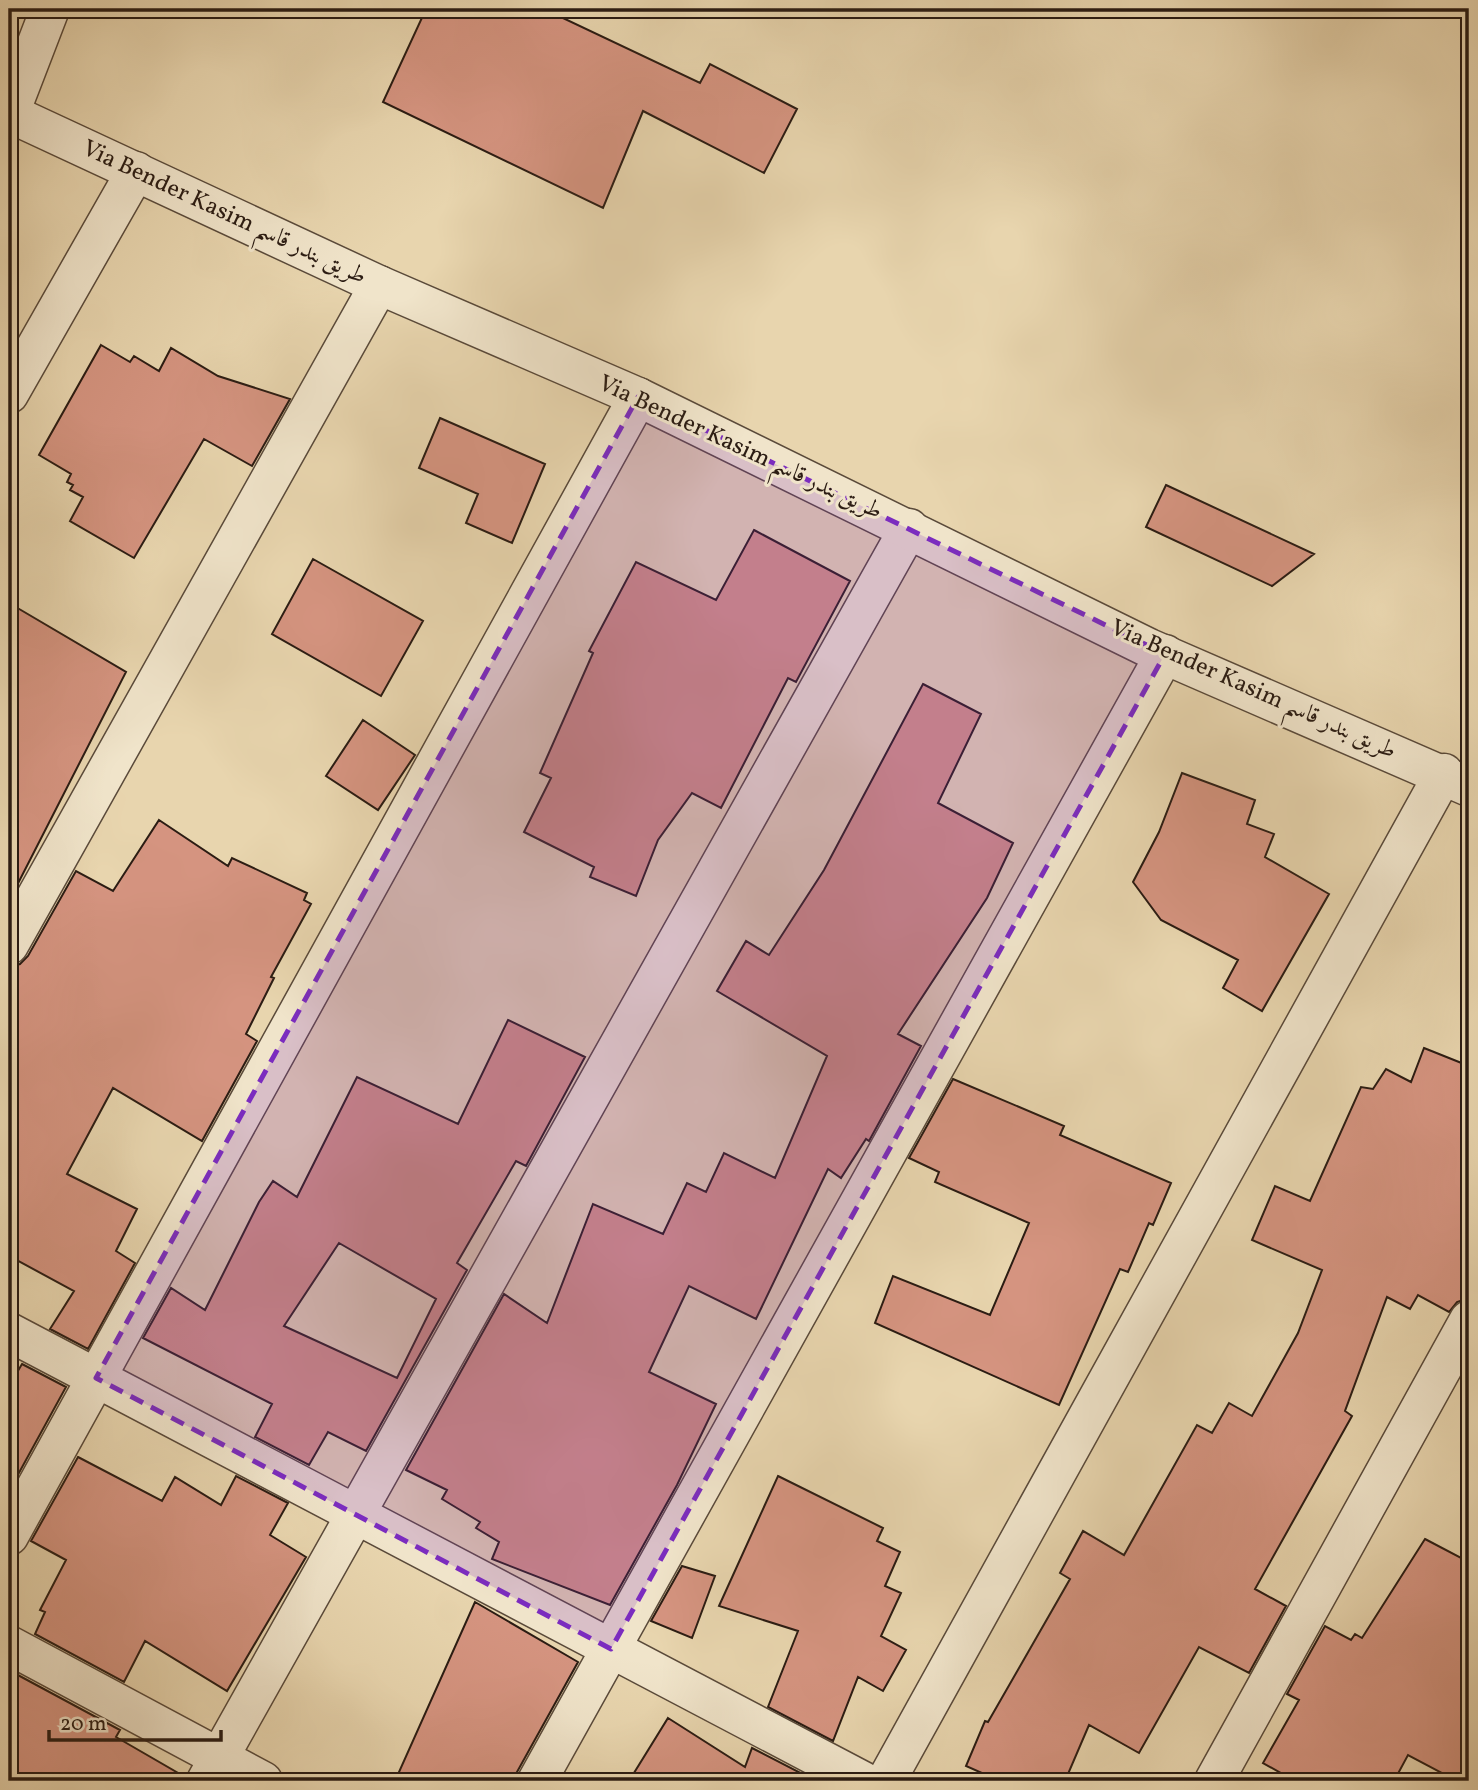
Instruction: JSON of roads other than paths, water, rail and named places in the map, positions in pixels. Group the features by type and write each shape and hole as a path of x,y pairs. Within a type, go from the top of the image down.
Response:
{"street":[{"path":"9,113 50,9"},
{"name":"Via Bender Kasim طريق بندر قاسم","path":"9,113 379,285 638,397 1165,654 1457,780"},
{"path":"9,394 136,171"},
{"path":"9,945 379,285"},
{"path":"9,1536 638,397"},
{"path":"213,1770 909,528"},
{"path":"537,1781 1165,654"},
{"path":"886,1781 1457,780"},
{"path":"1214,1781 1469,1320"},
{"path":"9,1332 863,1781"},
{"path":"9,1645 213,1770 263,1781"}]}
